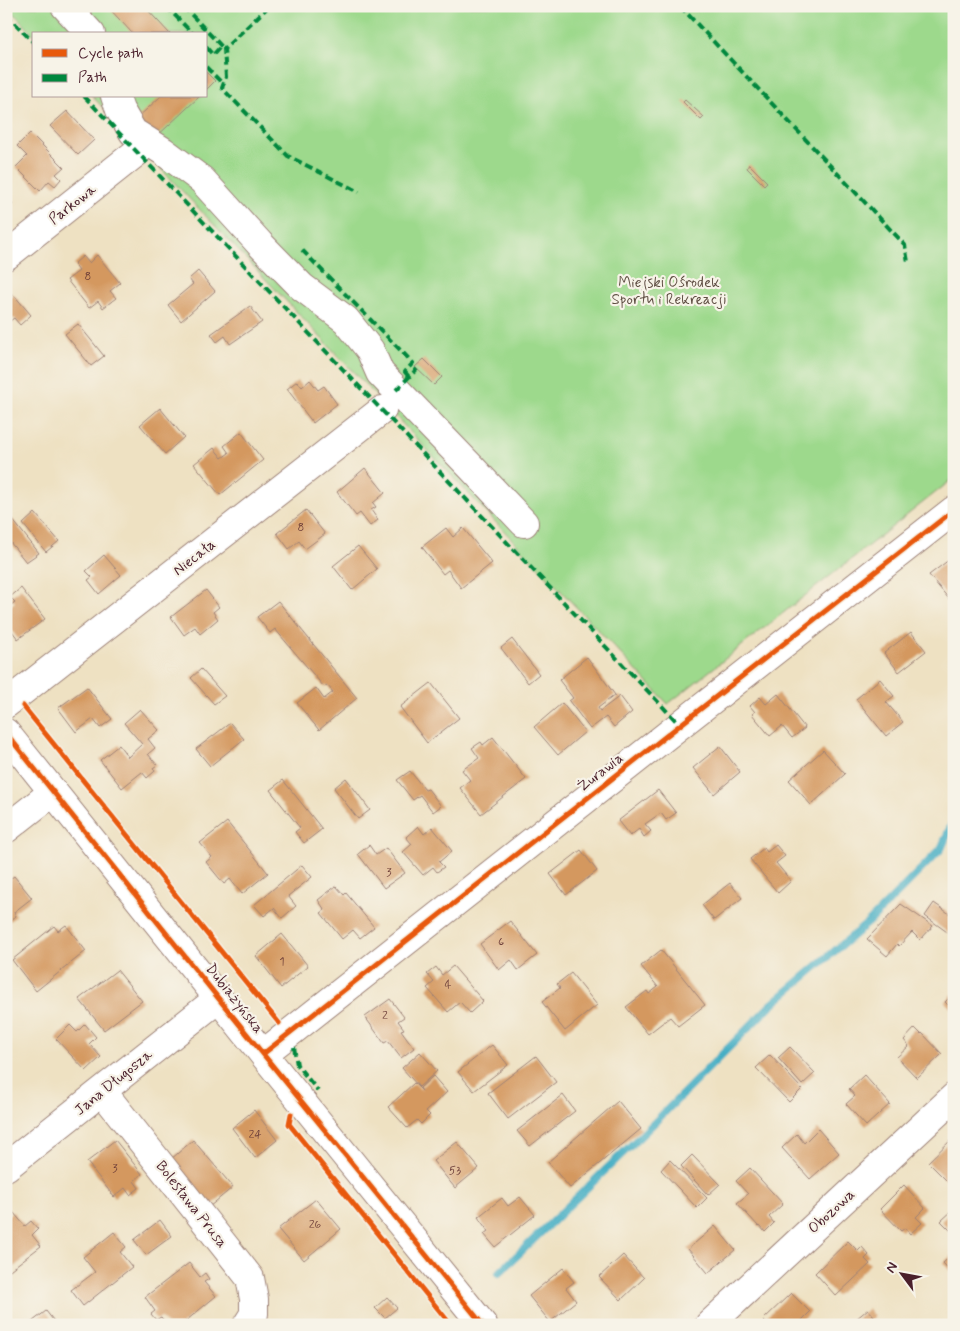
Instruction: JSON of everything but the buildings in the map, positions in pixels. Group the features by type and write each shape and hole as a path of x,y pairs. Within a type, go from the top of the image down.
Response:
{"street":[{"path":"65,6 88,32"},
{"path":"116,98 120,110 133,132 163,151 202,180 260,244 302,286 346,320 370,350 380,373 524,523"},
{"name":"Parkowa","path":"6,256 137,152"},
{"name":"Niecała","path":"6,704 382,410"},
{"name":"Żurawia","path":"263,1054 954,510"},
{"name":"Dubiażyńska","path":"6,733 482,1325"},
{"path":"6,829 53,792"},
{"name":"Jana Długosza","path":"6,1167 219,998"},
{"name":"Bolesława Prusa","path":"102,1091 250,1278 254,1299 254,1314 246,1325"},
{"name":"Obozowa","path":"709,1325 954,1097"}],"green space":[{"name":"Miejski Ośrodek Sportu i Rekreacji","path":"7,6 954,6 954,478 668,704 94,98 208,98 208,32 32,33"}],"waterway":[{"path":"499,1273 653,1124 771,1005 869,922 941,849 954,819"}],"marked path":[{"path":"166,6 191,32"},
{"path":"183,6 208,32"},
{"path":"269,6 224,49 226,77 222,88 288,156 359,192"},
{"path":"680,6 905,245 908,262"},
{"path":"6,14 32,41"},
{"path":"208,32 224,49"},
{"path":"208,49 213,55 221,46"},
{"path":"208,69 223,84"},
{"path":"86,98 680,725"},
{"path":"302,250 413,363 405,372 409,377"},
{"path":"396,390 417,369"},
{"path":"294,1047 297,1065 318,1091"}],"cycle path":[{"path":"263,1054 954,510"},
{"path":"23,706 279,1023"},
{"path":"6,733 483,1325"},
{"path":"291,1114 289,1124 451,1325"}]}
